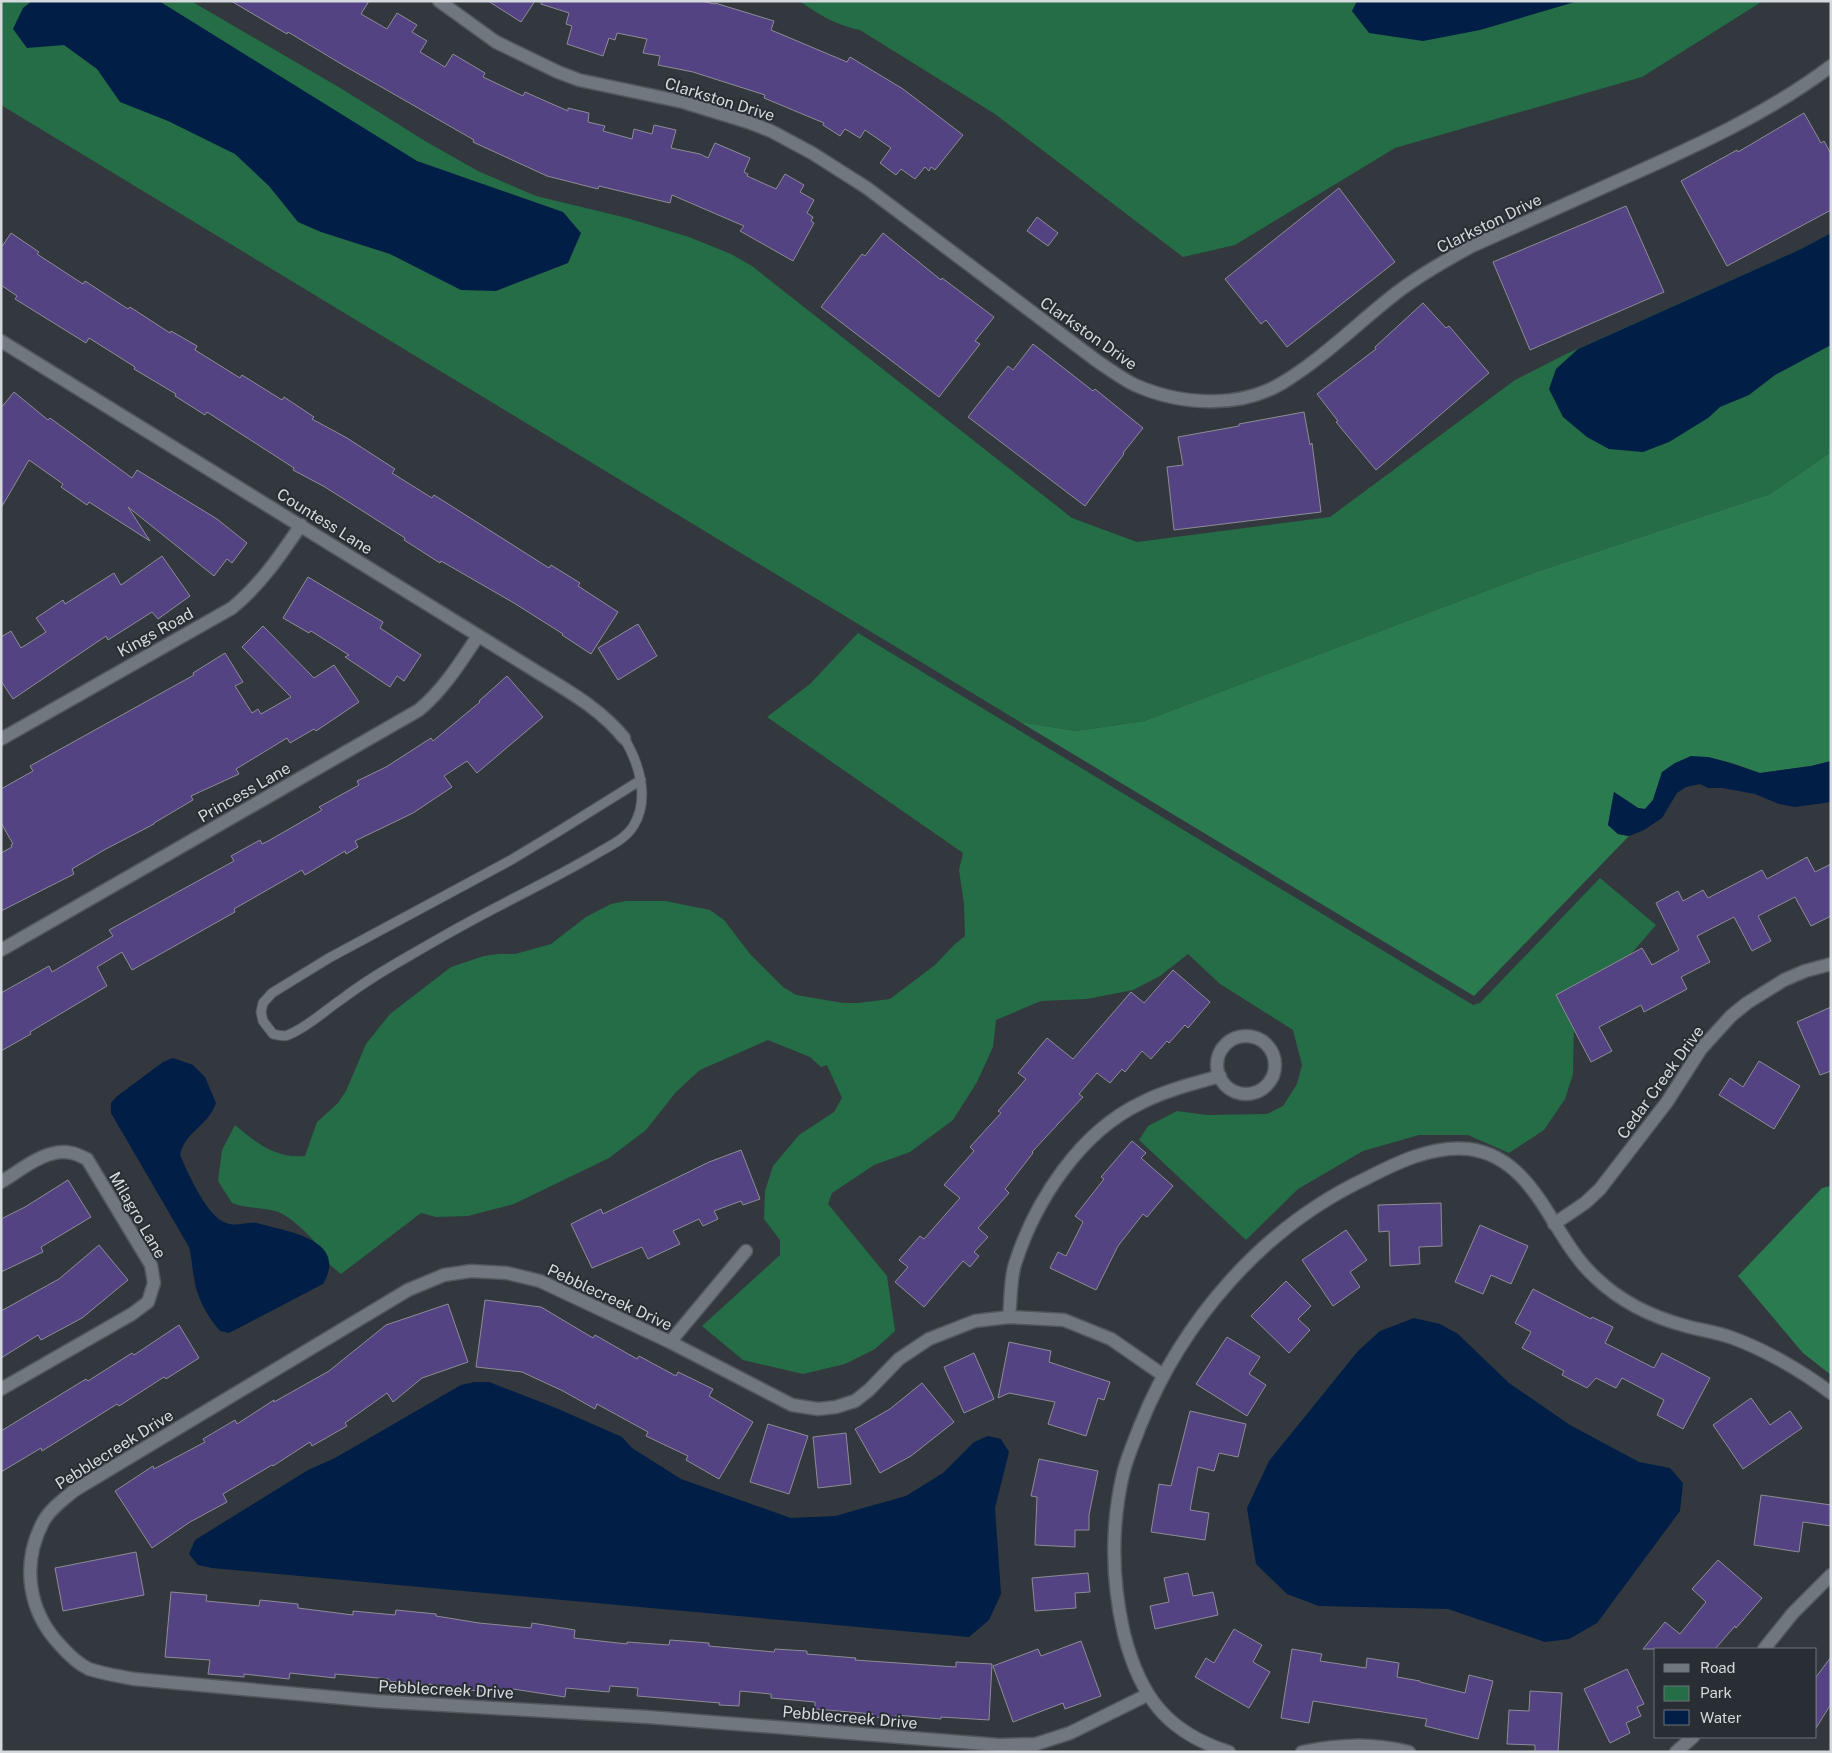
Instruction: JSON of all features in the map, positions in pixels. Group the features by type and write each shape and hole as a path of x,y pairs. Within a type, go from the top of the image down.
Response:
{"street":[{"name":"Clarkston Drive","path":"439,1 496,42 558,72 579,80 683,102 748,122 788,140 867,188 1097,361 1133,384 1151,392 1197,401 1241,398 1263,392 1282,383 1397,293 1458,253 1720,133 1777,102 1831,66"},
{"name":"Countess Lane","path":"1,341 301,525 595,709 611,722 624,738"},
{"name":"Kings Road","path":"1,738 232,608 248,595 270,570 301,525"},
{"name":"Princess Lane","path":"1,950 419,710 447,682 478,636"},
{"name":"Cedar Creek Drive","path":"1554,1224 1585,1203 1600,1189 1667,1102 1701,1049 1731,1016 1747,1003 1784,980 1805,971 1831,964"},
{"path":"1244,1035 1255,1036 1270,1046 1275,1055 1276,1066 1274,1076 1258,1092 1242,1094 1232,1091 1225,1085 1220,1076 1217,1061 1220,1051 1226,1043 1234,1038 1244,1035"},
{"path":"1010,1317 1015,1266 1023,1244 1052,1187 1089,1139 1110,1121 1139,1103 1168,1091 1220,1076"},
{"path":"1229,1752 1198,1739 1160,1712 1147,1695 1136,1674 1122,1624 1115,1572 1115,1530 1122,1477 1128,1456 1163,1375 1209,1305 1250,1260 1282,1232 1350,1186 1408,1159 1429,1153 1469,1149 1489,1155 1506,1164 1523,1177 1535,1192 1570,1249 1593,1276 1611,1292 1629,1303 1666,1320 1729,1336 1749,1345 1789,1366 1831,1393"},
{"name":"Milagro Lane","path":"1,1182 44,1156 59,1152 72,1153 87,1159 151,1265 154,1283 148,1302 132,1314 1,1390"},
{"path":"670,1342 746,1251"},
{"name":"Pebblecreek Drive","path":"1147,1695 1070,1733 1036,1744 999,1745 648,1717 375,1701 134,1679 88,1668 71,1657 59,1644 40,1619 30,1576 30,1559 35,1539 44,1520 59,1503 75,1490 408,1290 444,1275 471,1270 507,1273 547,1284 670,1342 792,1405 818,1409 836,1407 855,1401 869,1390 899,1359 929,1339 975,1321 1010,1317 1064,1320 1111,1338 1163,1375"},
{"path":"1765,1648 1793,1613 1831,1575"},
{"path":"1676,1752 1692,1738"},
{"path":"1302,1752 1349,1745 1391,1748 1409,1752"}],"lane":[{"path":"624,738 636,759 641,780 641,805 635,823 628,833 617,842 562,874 410,955 361,985 303,1027 286,1036 274,1034 263,1021 261,1012 263,1002 272,993 338,953 510,860 641,780"}],"green space":[{"path":"1,1 191,1 478,171 536,196 627,218 689,237 731,254 752,266 1072,518 1137,542 1330,517 1515,380 1564,355 1801,249 1831,233 1831,452 1770,494 1536,572 1144,721 1076,731 1020,722 1,105"},
{"path":"799,1 1763,1 1642,77 1395,148 1235,245 1183,257 995,114 860,30 828,19"},
{"path":"1831,452 1831,761 1811,766 1760,773 1708,757 1662,772 1653,800 1645,809 1638,808 1614,792 1608,825 1618,834 1629,836 1474,996 1020,722 1076,731 1144,721 1536,572 1770,494"},
{"path":"858,633 1473,1005 1480,1003 1600,878 1656,925 1574,1020 1573,1074 1565,1099 1544,1130 1509,1153 1468,1135 1419,1135 1363,1151 1298,1189 1246,1240 1139,1140 1148,1126 1177,1111 1207,1115 1267,1114 1283,1106 1297,1084 1302,1065 1293,1030 1220,984 1188,954 1160,976 1133,990 1087,999 1041,1001 996,1020 993,1047 977,1082 953,1120 910,1152 874,1165 832,1193 828,1204 887,1276 895,1331 875,1349 845,1364 803,1374 743,1360 702,1326 780,1255 780,1240 764,1219 765,1191 773,1166 799,1135 834,1112 842,1098 827,1065 821,1067 810,1057 768,1040 700,1070 676,1092 646,1130 609,1158 514,1204 468,1216 436,1217 421,1213 341,1274 323,1259 321,1251 314,1241 283,1214 272,1210 232,1203 218,1181 222,1150 235,1125 258,1143 275,1152 285,1155 305,1156 317,1122 338,1103 346,1091 366,1044 390,1014 451,967 484,956 515,954 551,944 586,917 611,904 626,901 665,901 710,910 724,920 750,954 783,987 796,995 843,1003 890,999 935,965 965,936 964,904 959,870 963,853 767,717 810,684"},
{"path":"1831,1186 1831,1375 1803,1353 1738,1276 1822,1188"}],"water":[{"path":"32,1 159,1 417,161 563,212 581,233 568,263 496,291 461,290 390,254 321,232 298,222 269,186 235,154 168,121 120,102 97,69 64,45 27,48 13,29 23,8"},
{"path":"1357,1 1578,1 1480,30 1423,41 1369,33 1352,11"},
{"path":"1831,233 1831,345 1775,375 1749,395 1720,407 1708,418 1669,442 1643,452 1609,449 1587,437 1563,417 1549,389 1556,369 1578,349 1801,249"},
{"path":"1691,756 1708,757 1760,773 1811,766 1831,761 1831,802 1795,807 1779,804 1755,794 1722,788 1708,788 1700,784 1686,787 1677,793 1662,818 1644,830 1629,836 1618,834 1608,825 1614,792 1638,808 1645,809 1653,800 1662,772 1675,763"},
{"path":"173,1058 193,1065 205,1077 216,1103 207,1118 186,1140 180,1155 205,1204 219,1219 226,1223 257,1223 298,1234 322,1247 328,1257 329,1269 323,1284 229,1333 220,1331 203,1306 195,1285 189,1247 111,1113 111,1103 116,1097 163,1062"},
{"path":"1414,1318 1440,1324 1458,1334 1509,1383 1570,1425 1639,1462 1670,1468 1683,1483 1680,1511 1597,1623 1569,1639 1545,1642 1448,1609 1319,1606 1287,1594 1256,1564 1247,1508 1269,1461 1358,1351 1380,1331"},
{"path":"474,1382 489,1382 556,1408 622,1437 632,1448 681,1479 791,1518 835,1516 906,1496 943,1473 974,1442 988,1436 1001,1439 1009,1452 995,1508 1001,1594 989,1620 969,1637 212,1568 198,1565 189,1554 195,1540 308,1470 335,1458 461,1385"}],"building":[{"path":"231,1 369,1 361,14 387,29 397,13 417,25 412,32 427,41 420,52 445,67 453,54 485,73 483,77 523,96 525,92 568,111 568,108 589,113 588,122 605,126 603,131 632,139 634,129 652,134 654,125 676,130 671,148 700,154 708,158 715,143 750,158 744,172 748,174 747,176 776,189 785,174 804,185 800,192 814,200 807,213 813,217 811,221 814,223 793,261 740,231 744,226 672,195 670,203 599,186 598,189 547,176 473,142 474,140"},
{"path":"488,1 535,1 521,22"},
{"path":"541,1 701,1 715,3 774,21 771,30 847,62 850,57 903,89 963,135 935,170 931,167 929,171 925,167 915,179 901,169 896,175 880,163 891,148 865,130 860,138 845,129 840,136 823,125 824,123 764,98 765,95 693,72 658,65 660,56 643,53 647,39 617,33 615,40 609,38 603,56 567,44 572,26 566,24 569,13 541,4"},
{"path":"1804,113 1821,143 1824,141 1831,154 1831,210 1727,266 1681,181 1737,150 1738,152"},
{"path":"1339,188 1395,262 1287,347 1266,320 1261,324 1225,279"},
{"path":"1626,206 1664,292 1530,350 1493,262"},
{"path":"1037,217 1058,233 1048,246 1027,231"},
{"path":"11,233 39,252 37,254 83,284 85,281 128,309 130,307 170,333 171,331 197,346 195,350 240,378 242,375 282,400 284,397 314,417 312,419 347,438 395,469 392,473 432,498 434,495 549,568 551,565 580,583 578,586 618,612 591,654 514,603 441,561 440,563 404,540 405,538 325,487 293,470 294,468 207,412 205,415 175,396 176,394 134,369 135,367 89,338 86,343 15,299 17,296 1,285 1,248"},
{"path":"883,233 941,280 942,278 994,317 975,341 980,344 939,397 821,307 862,254 865,256"},
{"path":"1423,303 1446,328 1449,326 1489,373 1376,470 1336,422 1338,421 1317,394 1376,349 1375,347"},
{"path":"1033,344 1093,391 1095,389 1143,428 1085,506 968,417 1008,366 1013,370"},
{"path":"14,392 48,420 50,418 132,478 137,470 217,519 247,543 232,563 227,559 214,576 128,507 150,541 89,502 87,505 61,487 63,484 29,460 1,508 1,408"},
{"path":"1304,412 1310,445 1312,443 1321,512 1174,530 1167,467 1183,465 1178,437"},
{"path":"162,556 190,596 158,619 152,612 108,640 106,636 13,699 1,681 1,637 11,631 21,648 46,632 36,618 63,600 65,604 114,573 121,585"},
{"path":"308,577 383,622 380,628 421,655 404,681 397,676 390,687 345,657 349,655 311,631 309,633 283,618"},
{"path":"638,624 657,656 618,680 598,648"},
{"path":"263,626 314,678 334,665 359,702 316,731 314,729 290,743 287,738 236,769 239,774 191,796 193,800 154,824 72,869 74,874 1,911 1,853 12,847 11,845 13,844 1,823 1,789 33,771 30,766 194,675 193,673 225,653 243,682 235,686 252,713 258,709 261,714 291,697 242,647"},
{"path":"507,676 543,717 477,773 467,761 444,776 452,787 413,813 355,841 358,847 346,854 345,851 305,875 302,870 234,909 235,912 132,970 122,952 97,967 107,986 1,1051 1,993 49,966 52,972 113,936 109,930 234,861 231,856 260,840 262,844 270,840 322,810 319,807 359,785 357,781 386,767 431,738 433,741 480,702"},
{"path":"1807,857 1815,872 1831,864 1831,916 1811,926 1795,897 1758,916 1771,941 1752,951 1734,917 1697,936 1710,962 1681,977 1687,989 1644,1012 1641,1005 1599,1027 1612,1051 1591,1062 1556,995 1642,948 1652,965 1679,950 1656,903 1678,891 1683,901 1703,890 1708,898 1762,870 1767,879"},
{"path":"1173,970 1210,1002 1188,1028 1185,1025 1151,1059 1142,1051 1125,1072 1122,1069 1110,1083 1097,1073 1079,1094 1083,1097 1032,1152 1005,1189 1009,1193 978,1228 988,1237 974,1252 979,1256 970,1267 963,1261 924,1307 895,1282 908,1267 899,1260 920,1236 924,1239 960,1198 944,1185 974,1151 970,1147 1001,1113 998,1111 1026,1079 1018,1073 1047,1038 1073,1059 1131,992 1144,1003"},
{"path":"1831,1007 1831,1071 1820,1075 1797,1022"},
{"path":"1759,1061 1800,1086 1774,1129 1719,1095 1730,1078 1743,1087"},
{"path":"1132,1141 1146,1153 1141,1158 1173,1186 1147,1217 1143,1214 1118,1246 1096,1290 1050,1268 1058,1252 1066,1256 1083,1222 1075,1216 1104,1179 1101,1177"},
{"path":"741,1150 760,1199 743,1205 741,1201 714,1211 718,1219 703,1226 699,1219 673,1231 680,1244 648,1259 642,1247 592,1268 571,1224 601,1209 603,1214 709,1162"},
{"path":"68,1180 91,1217 41,1247 43,1252 1,1272 1,1219 25,1207"},
{"path":"1441,1203 1442,1246 1419,1247 1420,1264 1390,1266 1389,1231 1379,1232 1378,1205"},
{"path":"1480,1225 1528,1246 1511,1284 1491,1275 1483,1294 1455,1282"},
{"path":"1346,1230 1367,1260 1350,1272 1360,1287 1333,1306 1302,1260"},
{"path":"99,1245 128,1280 82,1318 41,1340 38,1335 1,1358 1,1311 59,1279"},
{"path":"1286,1281 1311,1306 1298,1319 1310,1330 1289,1353 1251,1316"},
{"path":"1533,1289 1591,1319 1592,1317 1613,1327 1605,1343 1654,1368 1662,1353 1710,1378 1683,1429 1657,1415 1664,1400 1622,1378 1616,1388 1596,1378 1587,1388 1562,1375 1564,1371 1522,1348 1531,1332 1515,1323"},
{"path":"485,1300 541,1307 593,1338 595,1335 637,1359 639,1356 676,1376 678,1372 713,1389 709,1396 753,1422 719,1479 686,1460 688,1456 646,1436 648,1432 597,1404 595,1409 563,1391 522,1372 476,1367"},
{"path":"448,1304 468,1362 422,1378 393,1402 387,1393 345,1423 347,1426 312,1446 310,1442 273,1466 223,1494 227,1502 190,1522 152,1548 115,1491 153,1466 154,1469 205,1442 203,1439 235,1420 237,1424 274,1400 274,1402 329,1371 386,1325"},
{"path":"179,1325 199,1358 166,1379 164,1377 119,1406 117,1404 42,1451 41,1448 1,1472 1,1431 86,1379 88,1381 132,1353 134,1355"},
{"path":"1227,1337 1260,1357 1249,1374 1266,1385 1247,1416 1196,1384"},
{"path":"1009,1342 1051,1351 1049,1362 1110,1382 1104,1400 1098,1398 1086,1436 1048,1424 1055,1402 1009,1393 998,1398"},
{"path":"974,1353 994,1399 964,1413 944,1367"},
{"path":"922,1383 954,1422 911,1456 880,1473 855,1429 890,1409"},
{"path":"1751,1398 1770,1425 1790,1411 1802,1428 1743,1469 1713,1425"},
{"path":"1190,1411 1246,1424 1238,1457 1219,1453 1214,1471 1198,1467 1190,1510 1209,1513 1205,1540 1151,1532 1159,1484 1171,1486"},
{"path":"768,1424 808,1436 789,1494 750,1482"},
{"path":"846,1433 851,1484 818,1488 813,1437"},
{"path":"1039,1459 1098,1471 1089,1515 1089,1530 1075,1530 1075,1547 1035,1545 1037,1497 1031,1496"},
{"path":"1761,1495 1831,1505 1831,1526 1803,1522 1799,1552 1754,1545"},
{"path":"136,1552 144,1595 63,1611 55,1568"},
{"path":"1718,1560 1762,1598 1716,1648 1643,1649 1665,1622 1680,1634 1706,1602 1692,1589"},
{"path":"1088,1573 1090,1592 1075,1593 1076,1608 1035,1611 1032,1578"},
{"path":"1188,1573 1193,1596 1213,1592 1218,1615 1155,1629 1150,1606 1169,1602 1164,1578"},
{"path":"171,1592 207,1595 206,1601 259,1606 260,1600 298,1604 298,1608 353,1615 353,1611 395,1615 396,1610 436,1614 436,1616 479,1623 531,1628 532,1623 575,1630 574,1638 627,1644 627,1642 669,1645 670,1640 774,1652 775,1649 807,1651 807,1654 856,1658 855,1660 956,1667 956,1662 992,1664 989,1720 941,1717 941,1719 896,1715 896,1718 872,1717 873,1714 815,1709 815,1702 771,1698 771,1694 740,1691 739,1706 637,1696 638,1688 610,1686 609,1692 566,1688 565,1697 513,1689 513,1693 467,1690 429,1684 388,1681 389,1679 335,1674 335,1678 290,1673 289,1679 244,1674 244,1677 208,1674 210,1660 165,1657"},
{"path":"1234,1629 1262,1645 1253,1662 1270,1672 1249,1708 1195,1677 1206,1658 1214,1663"},
{"path":"1081,1641 1101,1696 1065,1709 1063,1703 1013,1722 993,1666 1038,1649 1041,1656"},
{"path":"1292,1649 1322,1654 1320,1661 1366,1668 1367,1658 1399,1663 1397,1677 1465,1693 1469,1675 1493,1681 1478,1739 1425,1726 1427,1719 1313,1701 1309,1723 1281,1718"},
{"path":"1831,1657 1831,1704 1817,1726 1817,1676"},
{"path":"1627,1669 1644,1704 1637,1707 1641,1716 1626,1723 1630,1733 1610,1743 1584,1689"},
{"path":"1530,1691 1562,1693 1558,1752 1535,1752 1535,1745 1507,1744 1509,1710 1529,1711"}]}
